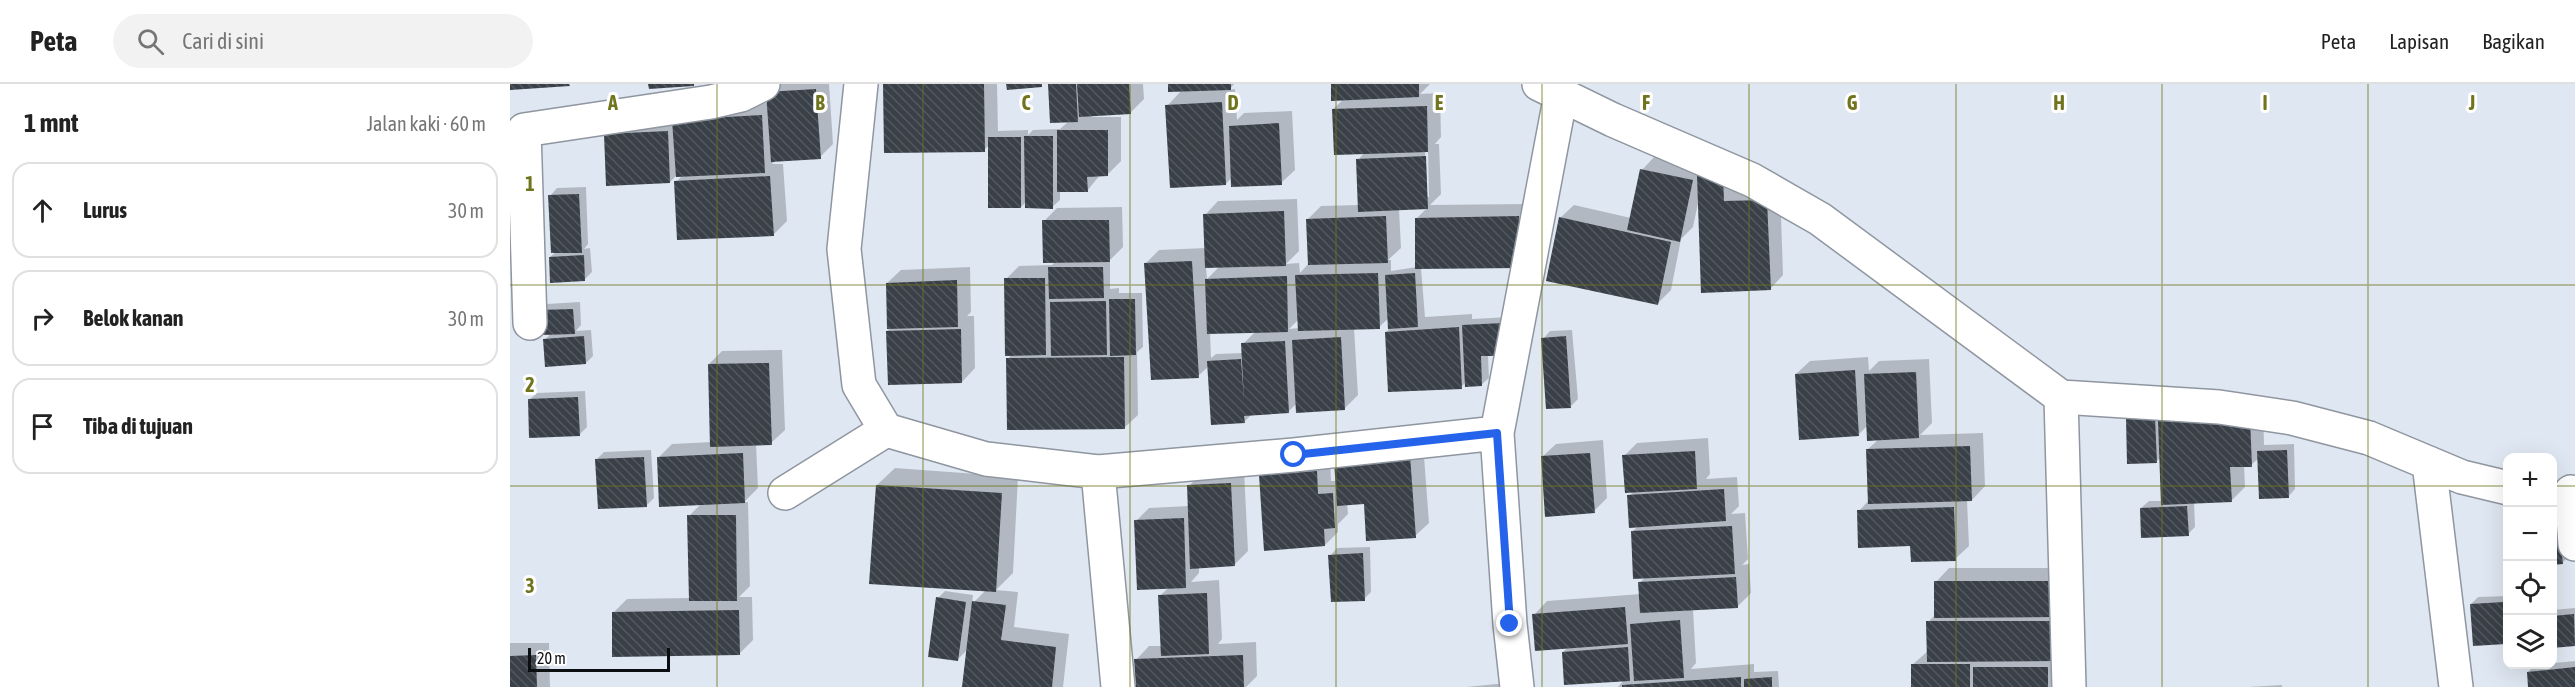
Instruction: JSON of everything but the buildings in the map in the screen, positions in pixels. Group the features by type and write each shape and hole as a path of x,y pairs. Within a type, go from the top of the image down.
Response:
{"street":[{"path":"530,323 517,130 711,102 741,95 761,84"},
{"path":"861,84 844,249 859,385 886,430 986,459 1098,472 1294,455 1497,433"},
{"path":"1517,687 1510,624 1497,433 1550,89 1613,120 1752,180 1820,219 2061,397 2219,407 2292,418 2368,438 2462,477 2503,487"},
{"path":"2061,397 2069,687"},
{"path":"785,493 886,430"},
{"path":"2429,463 2456,687"},
{"path":"1098,472 1118,687"},
{"path":"2566,491 2575,544"}],"route":[{"path":"1294,455 1497,433 1510,624"}]}
